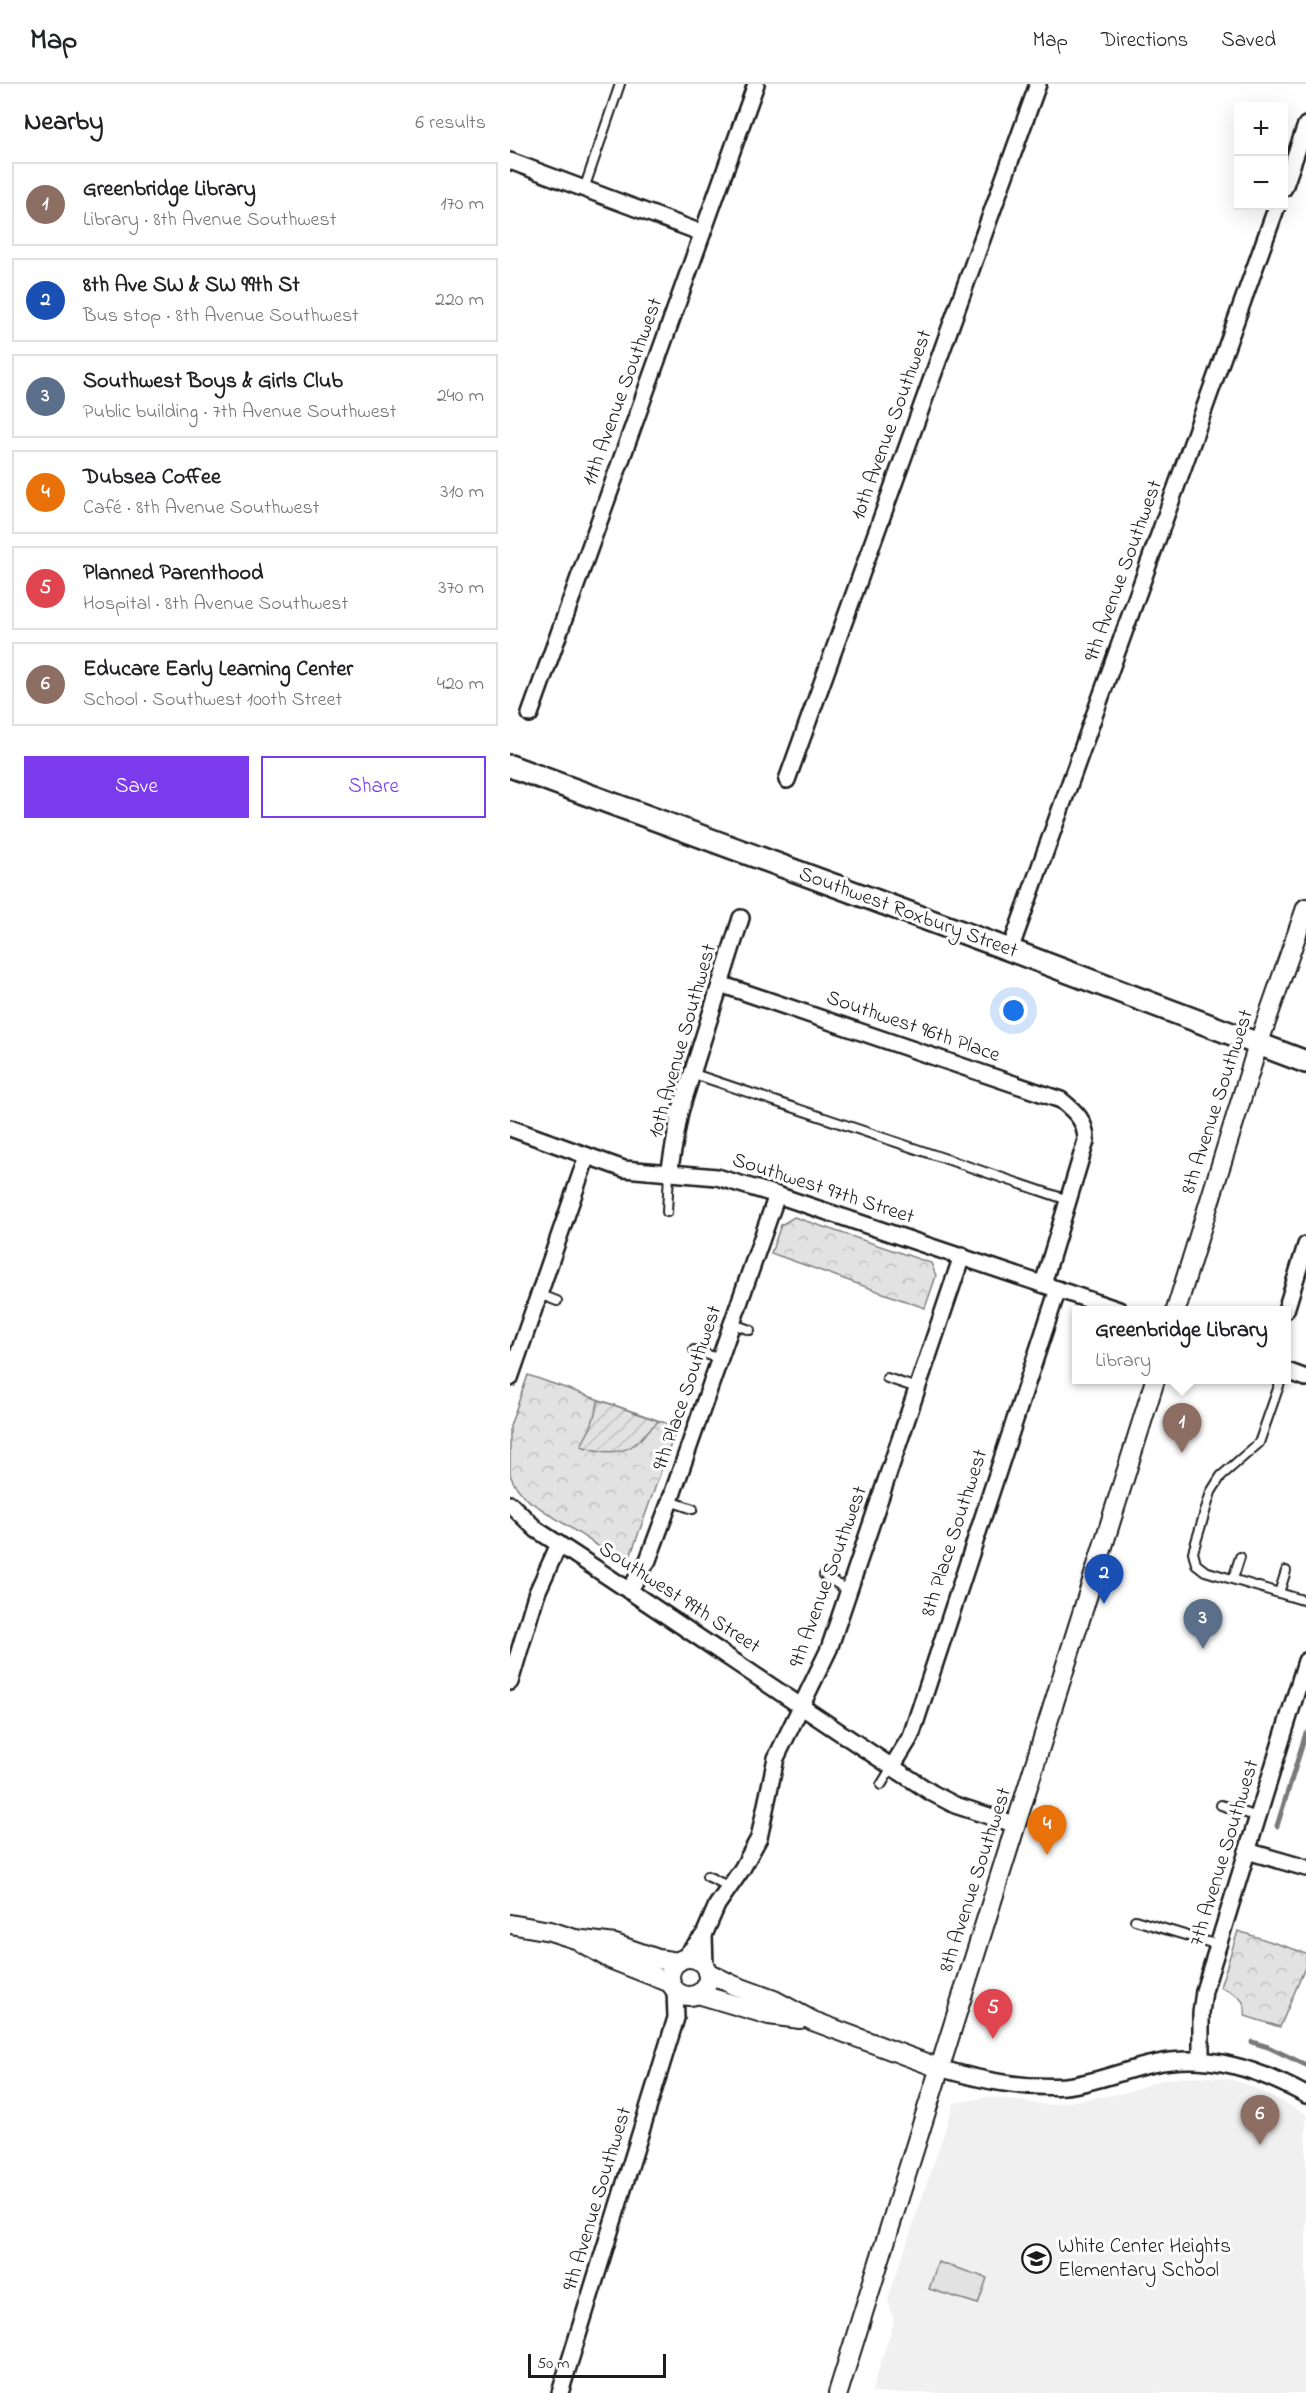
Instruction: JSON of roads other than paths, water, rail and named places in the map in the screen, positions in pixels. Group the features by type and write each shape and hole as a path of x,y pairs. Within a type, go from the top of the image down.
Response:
{"main road":[{"name":"Southwest Roxbury Street","path":"511,771 1010,950 1306,1062"}],"street":[{"name":"11th Avenue Southwest","path":"530,714 756,84"},
{"name":"10th Avenue Southwest","path":"787,780 1038,84"},
{"path":"1288,177 1306,125"},
{"path":"510,161 702,234"},
{"name":"9th Avenue Southwest","path":"1010,950 1276,210"},
{"name":"8th Avenue Southwest","path":"1178,1306 1258,1045 1306,908"},
{"name":"10th Avenue Southwest","path":"669,1173 675,1133 691,1073 741,918"},
{"name":"Southwest 96th Place","path":"720,984 1061,1100 1076,1111 1084,1124"},
{"name":"8th Place Southwest","path":"892,1767 911,1736 1051,1286 1068,1200 1086,1141 1084,1124"},
{"name":"Southwest 97th Street","path":"510,1128 624,1169 717,1177 963,1256 1105,1306"},
{"path":"510,1378 587,1156"},
{"name":"9th Place Southwest","path":"629,1591 648,1560 777,1195"},
{"path":"1288,1306 1306,1245"},
{"name":"9th Avenue Southwest","path":"680,1961 704,1935 717,1905 728,1886 742,1869 759,1838 776,1758 829,1649 963,1256"},
{"path":"1291,1372 1306,1378"},
{"name":"8th Avenue Southwest","path":"840,2392 1154,1384"},
{"name":"Southwest 99th Street","path":"510,1504 537,1530 755,1674 801,1708 932,1793 955,1805 1017,1825"},
{"path":"510,1682 536,1595 559,1545"},
{"name":"7th Avenue Southwest","path":"1201,2060 1201,2013 1204,1991 1306,1661"},
{"path":"1247,1851 1306,1868"},
{"path":"510,1910 550,1930 575,1939 610,1959 673,1986 687,1996 697,1994 769,2015 813,2021"},
{"path":"510,1924 550,1930"},
{"name":"9th Avenue Southwest","path":"704,1935 706,1969"},
{"path":"575,1939 615,1944 657,1959 680,1961 693,1959 706,1969 774,2000 813,2021 939,2068 1003,2084 1035,2087 1087,2083 1153,2064 1201,2060 1237,2065 1257,2071 1306,2095"},
{"path":"673,1986 671,1972 680,1961"},
{"path":"697,1994 707,1983 706,1969"},
{"name":"9th Avenue Southwest","path":"560,2393 676,2018 673,1986"},
{"name":"9th Avenue Southwest","path":"676,2018 697,1994"}],"lane":[{"path":"584,189 621,84"},
{"path":"691,1073 1068,1200"},
{"name":"10th Avenue Southwest","path":"667,1212 669,1173"},
{"path":"539,1294 557,1301"},
{"path":"733,1324 750,1330"},
{"path":"694,1350 720,1359"},
{"path":"887,1378 917,1388"},
{"path":"1280,1384 1259,1443 1221,1476 1210,1492 1193,1552 1196,1564 1200,1568 1306,1601"},
{"path":"670,1501 693,1509"},
{"path":"1233,1580 1240,1557"},
{"path":"1279,1593 1286,1571"},
{"path":"824,1575 848,1591"},
{"name":"8th Place Southwest","path":"881,1785 892,1767"},
{"path":"1221,1805 1258,1817"},
{"path":"707,1876 728,1886"},
{"path":"1135,1920 1218,1945"}],"waterway":[{"path":"1277,1826 1306,1733"},
{"path":"1252,2042 1306,2065"}],"place":[{"name":"Greenbridge Library","path":"1182,1453"},
{"name":"8th Ave SW & SW 99th St","path":"1104,1604"},
{"name":"Southwest Boys & Girls Club","path":"1203,1649"},
{"name":"Dubsea Coffee","path":"1047,1855"},
{"name":"Planned Parenthood","path":"993,2039"},
{"name":"Educare Early Learning Center","path":"1260,2145"},
{"name":"White Center Heights Elementary School","path":"1037,2259"}]}
